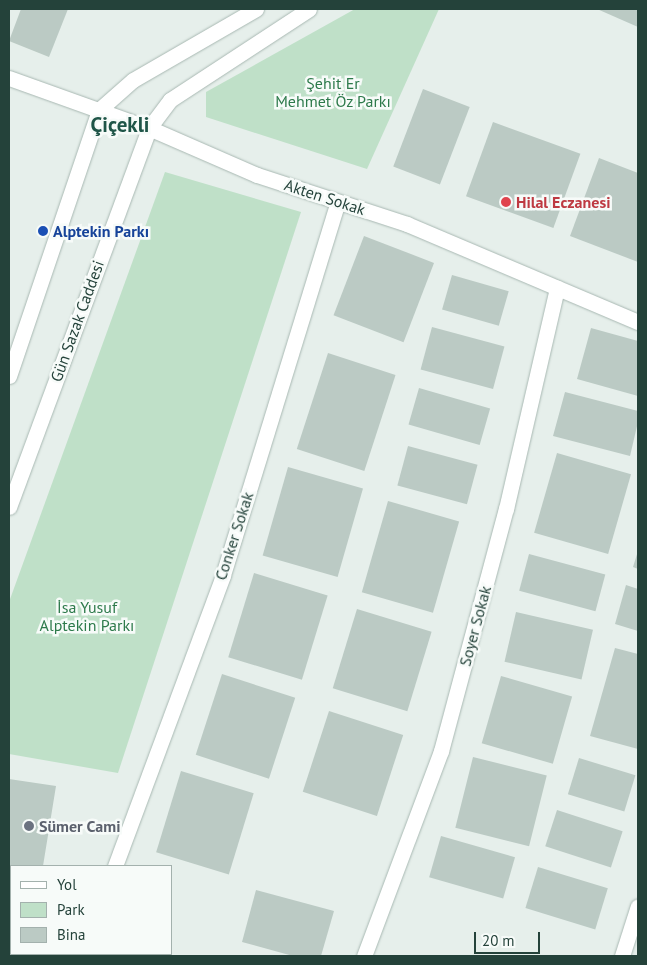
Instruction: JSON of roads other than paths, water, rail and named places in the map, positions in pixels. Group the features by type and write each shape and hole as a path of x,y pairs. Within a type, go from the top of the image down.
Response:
{"street":[{"path":"9,376 99,110 133,80 256,9"},
{"name":"Gün Sazak Caddesi","path":"9,507 149,128 170,100 309,9"},
{"name":"Akten Sokak","path":"9,78 149,128 257,174 407,224 638,322"},
{"name":"Conker Sokak","path":"115,865 223,575 338,202"},
{"name":"Soyer Sokak","path":"364,956 442,751 506,509 557,288"},
{"path":"622,956 638,906"}],"place":[{"name":"Hilal Eczanesi","path":"506,202"},
{"name":"Alptekin Parkı","path":"43,231"},
{"name":"Sümer Cami","path":"29,826"}],"district":[{"name":"Çiçekli","path":"120,125"}],"park label":[{"name":"Şehit Er Mehmet Öz Parkı","path":"333,92"},
{"name":"İsa Yusuf Alptekin Parkı","path":"87,616"}]}
